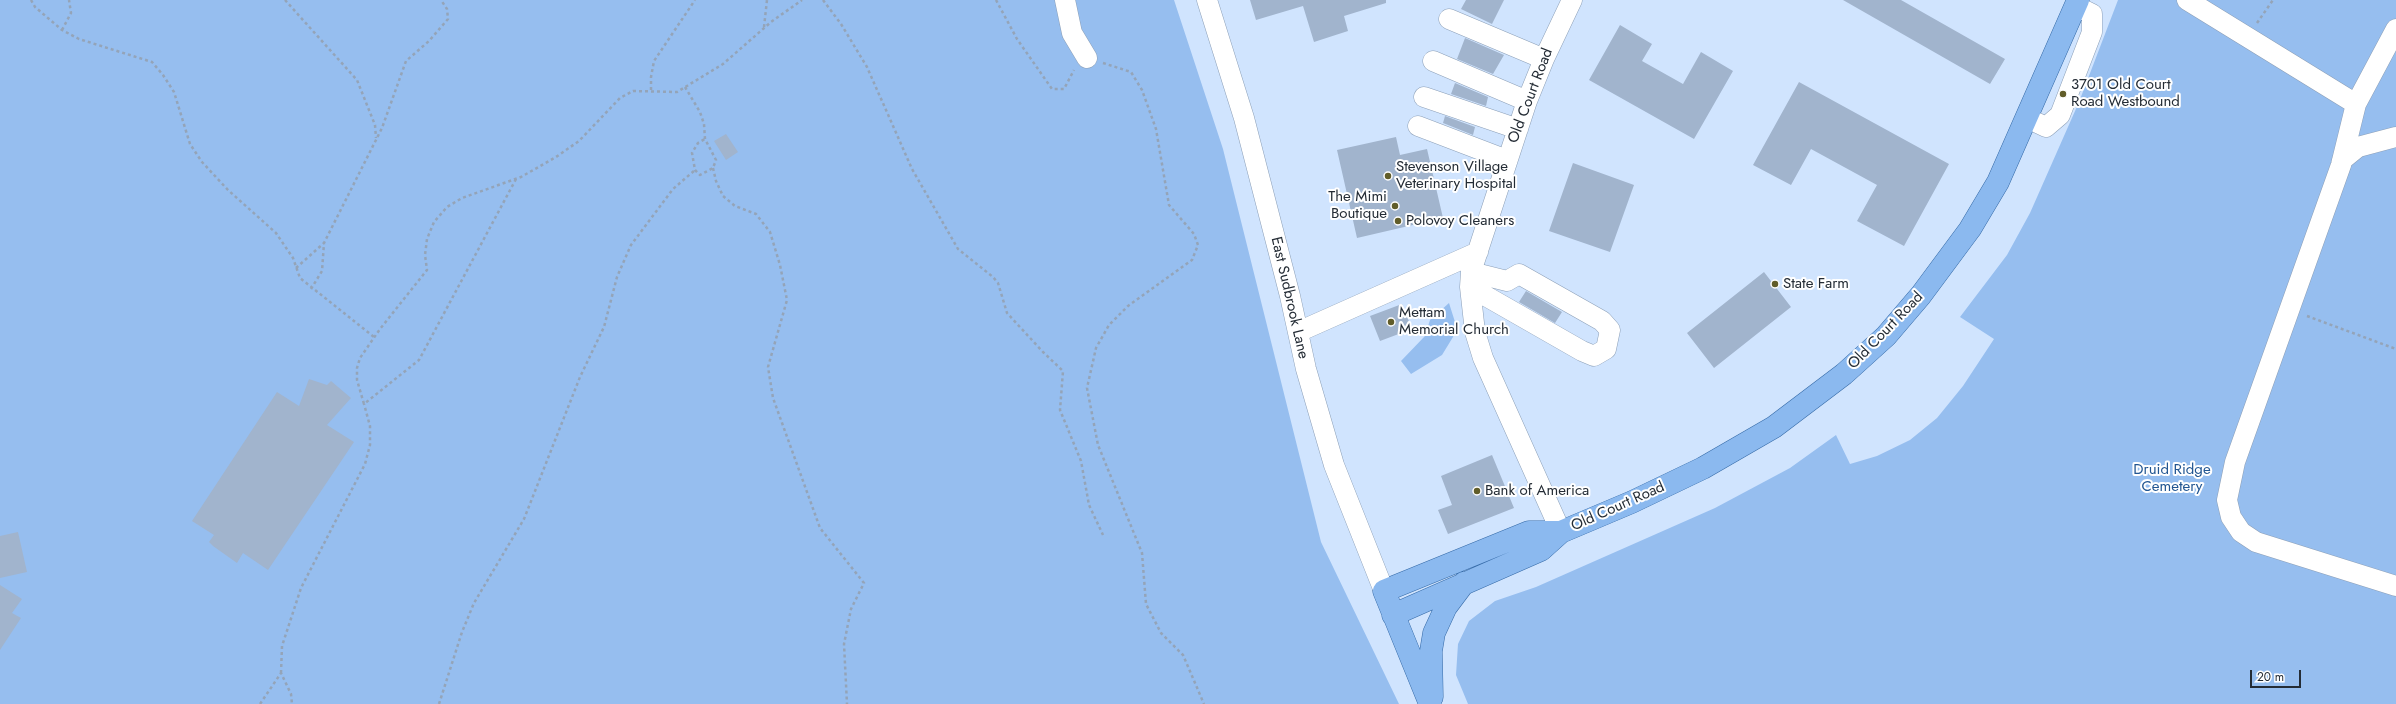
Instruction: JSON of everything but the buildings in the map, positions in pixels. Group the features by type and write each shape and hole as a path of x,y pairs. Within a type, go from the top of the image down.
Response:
{"main road":[{"name":"Old Court Road","path":"1393,615 1465,582 1541,550 1561,532 1632,502 1703,468 1750,442 1803,406 1844,374 1886,336 1921,295 1970,229 1998,182 2077,3"},
{"name":"Old Court Road","path":"1384,591 1529,532 1561,532"},
{"path":"1431,704 1431,651 1434,633 1446,607 1465,582"},
{"path":"1384,591 1431,704"}],"street":[{"path":"1065,0 1072,33 1087,58"},
{"name":"East Sudbrook Lane","path":"1207,0 1244,118 1306,369 1334,465 1384,591"},
{"name":"Old Court Road","path":"1561,532 1483,358 1474,332 1470,279 1527,101 1544,59 1572,0"},
{"path":"2187,0 2356,104"},
{"path":"2027,118 2046,127 2060,115 2092,32 2092,14 2077,3"},
{"path":"1448,19 1544,59"},
{"path":"2392,36 2396,63"},
{"path":"2392,36 2356,104 2342,160 2235,462 2227,500 2231,517 2241,532 2256,542 2396,586"},
{"path":"1433,61 1527,101"},
{"path":"1424,97 1518,129"},
{"path":"1418,126 1507,160"},
{"path":"2342,160 2358,147 2396,137"},
{"path":"1298,332 1478,252"},
{"path":"1519,274 1602,321 1610,330 1606,349 1594,356 1582,351 1470,279 1507,281 1519,274"}],"path":[{"path":"31,0 35,7 62,30 86,42 152,62 174,92 190,144 202,162 228,190 276,233 285,244 300,278 311,289 374,337"},
{"path":"62,30 71,13 69,0"},
{"path":"285,0 357,80 374,125 376,139"},
{"path":"296,268 324,243 376,139 406,61 429,41 448,19 447,10 441,0"},
{"path":"651,90 650,77 654,61 695,0"},
{"path":"764,27 767,0"},
{"path":"292,704 291,694 281,673 282,646 301,588 365,464 370,445 370,426 357,380 357,368 360,358 374,337 427,270 425,255 427,239 434,222 447,207 462,198 516,179 580,141 620,98 633,91 651,90 677,92 723,64 764,27 802,0"},
{"path":"823,0 841,24 867,67 912,169 958,249 993,277 998,283 1006,313 1043,352 1064,371 1060,410 1081,461 1089,505 1103,535"},
{"path":"996,0 1017,39 1052,89 1064,89 1073,71 1087,58 1131,72 1142,90 1156,129 1169,204 1194,234 1198,245 1192,260 1128,306 1109,325 1096,348 1087,388 1098,445 1142,553 1146,604 1161,633 1183,654 1204,704"},
{"path":"2247,37 2273,0"},
{"path":"685,87 700,112 704,124 705,139 716,160 713,168 716,181 723,196 736,206 756,214 770,232 780,265 787,300 768,367 773,398 820,528 864,583 852,609 844,644 847,704"},
{"path":"705,139 698,143 692,153 695,170 700,175 713,168"},
{"path":"439,704 462,632 474,603 524,519 580,378 604,327 617,277 631,245 674,189 695,170"},
{"path":"364,404 419,360 516,179"},
{"path":"311,289 322,271 324,243"},
{"path":"2290,309 2396,349"},
{"path":"260,704 281,673"}],"green space":[{"path":"0,0 1174,0 1223,149 1321,542 1399,704 0,704"},
{"name":"Druid Ridge Cemetery","path":"2118,0 2396,0 2396,704 1468,704 1456,675 1458,644 1469,621 1495,601 1536,587 1715,508 1790,468 1836,435 1850,464 1877,456 1910,440 1937,418 1963,386 1994,339 1960,317 2007,255 2030,213 2079,102"},
{"path":"1449,303 1455,322 1453,337 1442,355 1411,374 1401,361 1425,336 1430,320"}],"place":[{"name":"3701 Old Court Road Westbound","path":"2063,94"},
{"name":"Stevenson Village Veterinary Hospital","path":"1388,176"},
{"name":"The Mimi Boutique","path":"1395,206"},
{"name":"Polovoy Cleaners","path":"1398,221"},
{"name":"State Farm","path":"1775,284"},
{"name":"Mettam Memorial Church","path":"1391,322"},
{"name":"Bank of America","path":"1477,491"}]}
